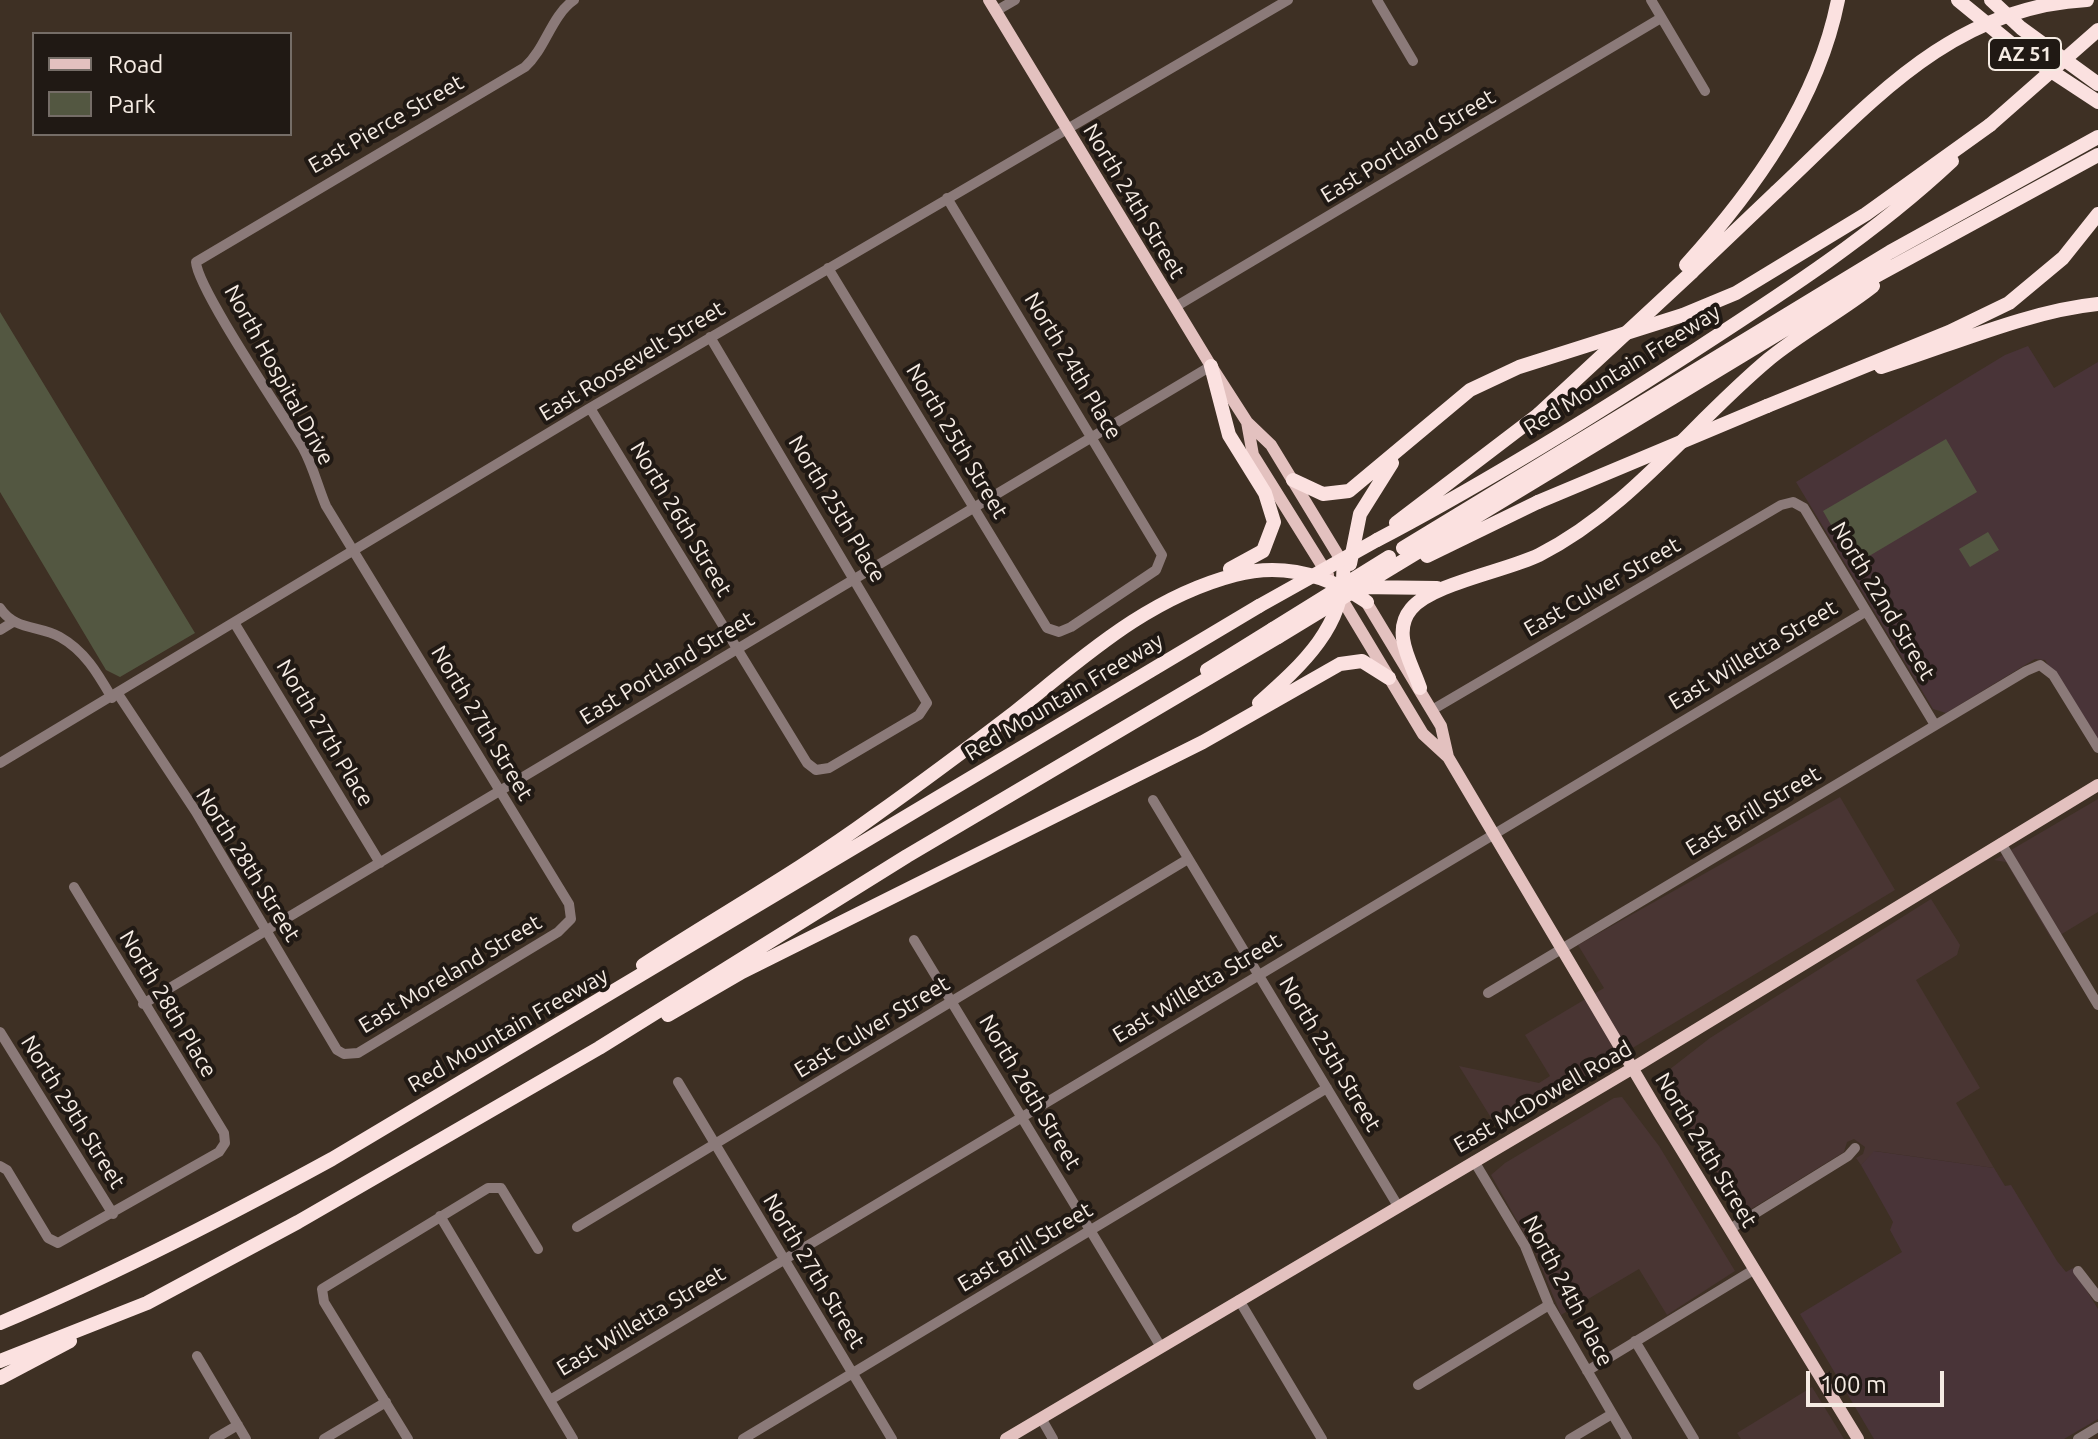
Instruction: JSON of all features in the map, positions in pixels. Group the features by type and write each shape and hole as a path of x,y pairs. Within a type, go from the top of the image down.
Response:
{"highway":[{"path":"1689,268 1811,88 1829,39 1838,0"},
{"name":"AZ 51","path":"1958,0 2019,50 2097,102"},
{"path":"1974,0 2097,102"},
{"path":"1991,0 2021,28 2098,84"},
{"path":"1377,540 1421,501 1539,414 1689,268 1776,192 1910,66 1972,28 2025,9 2087,0"},
{"name":"Red Mountain Freeway","path":"0,1323 71,1293 235,1212 332,1159 1259,606 1601,410 1834,258 1929,183 2098,30"},
{"path":"1293,480 1323,494 1349,491 1450,405 1493,378 1683,315 1764,278 1866,214 1990,125"},
{"path":"0,1378 205,1274 599,1048 907,856 1276,633 1907,258 2044,169 2098,127"},
{"path":"1601,410 2098,137"},
{"path":"1394,564 1890,252 2044,169 2098,155"},
{"path":"1276,633 1345,582 1949,332 2009,303 2063,258 2098,214"},
{"path":"1420,688 1403,647 1405,620 1420,600 1528,560 1606,513 1769,359 1857,298 1907,258"},
{"path":"1767,406 2026,319 2070,307 2098,304"},
{"path":"599,1002 615,983 836,844 1121,627 1256,556 1269,542 1274,522 1265,493 1229,435 1211,366"},
{"path":"1238,722 1317,646 1345,582 1366,501 1415,435"},
{"path":"1176,596 1233,575 1270,569 1345,582 1446,588"},
{"path":"1345,582 1367,602"},
{"path":"1345,582 1349,611"},
{"path":"599,1048 1238,722 1340,664 1362,661 1389,678"},
{"path":"0,1315 71,1293"},
{"path":"0,1361 116,1317"}],"main road":[{"name":"North 24th Street","path":"992,6 1211,366 1247,422 1271,445 1293,480 1345,582"},
{"name":"North 24th Street","path":"1247,422 1253,455 1345,582"},
{"name":"North 24th Street","path":"1367,602 1441,726 1448,757"},
{"name":"North 24th Street","path":"1349,611 1423,734 1448,757 1858,1439"},
{"name":"East McDowell Road","path":"1006,1439 1633,1068 2098,785"}],"street":[{"name":"East Pierce Street","path":"196,262 525,67 542,48 561,11 574,0"},
{"path":"992,6 1015,0"},
{"name":"East Roosevelt Street","path":"0,763 590,408 1288,0"},
{"path":"1377,0 1413,61"},
{"path":"1651,0 1705,91"},
{"name":"East Portland Street","path":"1175,307 1661,18"},
{"name":"North 24th Place","path":"947,198 1162,555 1156,570 1071,627 1053,632"},
{"name":"North Hospital Drive","path":"196,262 197,270 214,301 307,457 326,506 353,550"},
{"name":"North 25th Street","path":"828,268 1047,628 1053,632"},
{"name":"North 25th Place","path":"710,337 856,578 927,703 919,715 829,768 816,770"},
{"name":"East Portland Street","path":"143,1004 1211,366"},
{"name":"North 26th Street","path":"590,408 807,763 816,770"},
{"name":"North 22nd Street","path":"1793,502 1804,508 1935,725"},
{"name":"East Culver Street","path":"1432,710 1768,513 1793,502"},
{"name":"North 27th Street","path":"353,550 569,904 571,919"},
{"path":"0,608 13,622 0,630"},
{"name":"East Willetta Street","path":"550,1400 1493,832 1865,612"},
{"name":"North 28th Street","path":"13,622 58,635 80,652 115,696 196,812 337,1050 344,1054"},
{"name":"North 27th Place","path":"235,624 380,863"},
{"name":"East Brill Street","path":"1488,993 2040,665 2053,675 2098,748"},
{"name":"North 25th Street","path":"1153,800 1398,1206"},
{"path":"2001,843 2098,1005"},
{"name":"East Culver Street","path":"577,1227 1188,859"},
{"name":"North 28th Place","path":"74,887 224,1133 225,1143 219,1152 113,1214"},
{"name":"East Moreland Street","path":"344,1054 358,1053 558,932 571,919"},
{"name":"North 26th Street","path":"914,940 1161,1347"},
{"name":"North 29th Street","path":"0,1032 113,1214"},
{"name":"North 27th Street","path":"678,1082 892,1439"},
{"name":"East Brill Street","path":"743,1439 1327,1088"},
{"path":"1730,1229 1848,1156 1855,1148"},
{"name":"North 24th Place","path":"1474,1161 1525,1246 1549,1305 1627,1439"},
{"path":"0,1166 7,1170 48,1238 58,1243 113,1214"},
{"path":"408,1439 324,1302 322,1289 488,1188 501,1188 538,1249"},
{"path":"440,1216 573,1439"},
{"path":"1587,1371 1755,1269"},
{"path":"2078,1271 2098,1297"},
{"path":"1239,1300 1322,1439"},
{"path":"1418,1385 1549,1305"},
{"path":"1635,1341 1694,1439"},
{"path":"197,1356 246,1439"},
{"path":"324,1439 386,1402"},
{"path":"1570,1439 1612,1414"},
{"path":"1041,1418 1053,1439"},
{"path":"214,1439 238,1425"},
{"path":"2078,1439 2098,1427"}],"shaded area":[{"path":"2028,346 2054,388 2098,362 2098,744 2045,660 2035,659 1946,713 1933,709 1796,482 2005,355"},
{"path":"1840,797 1895,890 1498,1129 1459,1066 1539,1083 1550,1076 1525,1035 1604,988 1578,945"},
{"path":"2098,799 2098,912 2052,940 2006,862 1994,860"},
{"path":"1931,899 1960,945 1957,955 1916,980 1980,1088 1956,1103 1994,1168 1875,1151 1861,1165 1856,1158 1863,1154 1865,1147 1854,1139 1847,1142 1844,1152 1748,1211 1741,1211 1664,1085 1665,1073 1710,1038"},
{"path":"1622,1097 1659,1146 1735,1271 1667,1315 1639,1269 1561,1315 1536,1254 1491,1175 1505,1163 1614,1098"},
{"path":"1874,1151 1994,1168 2005,1186 2011,1185 2057,1261 2066,1272 2073,1268 2098,1309 2098,1419 2064,1439 1874,1439 1800,1314 1902,1252 1890,1230 1893,1222 1861,1165"},
{"path":"1812,1387 1844,1439 1741,1439 1737,1433"}],"green space":[{"path":"0,312 195,633 120,677 106,670 0,492"},
{"path":"1946,439 1977,492 1854,565 1823,511"},
{"path":"1988,532 1999,550 1970,567 1959,549"}]}
